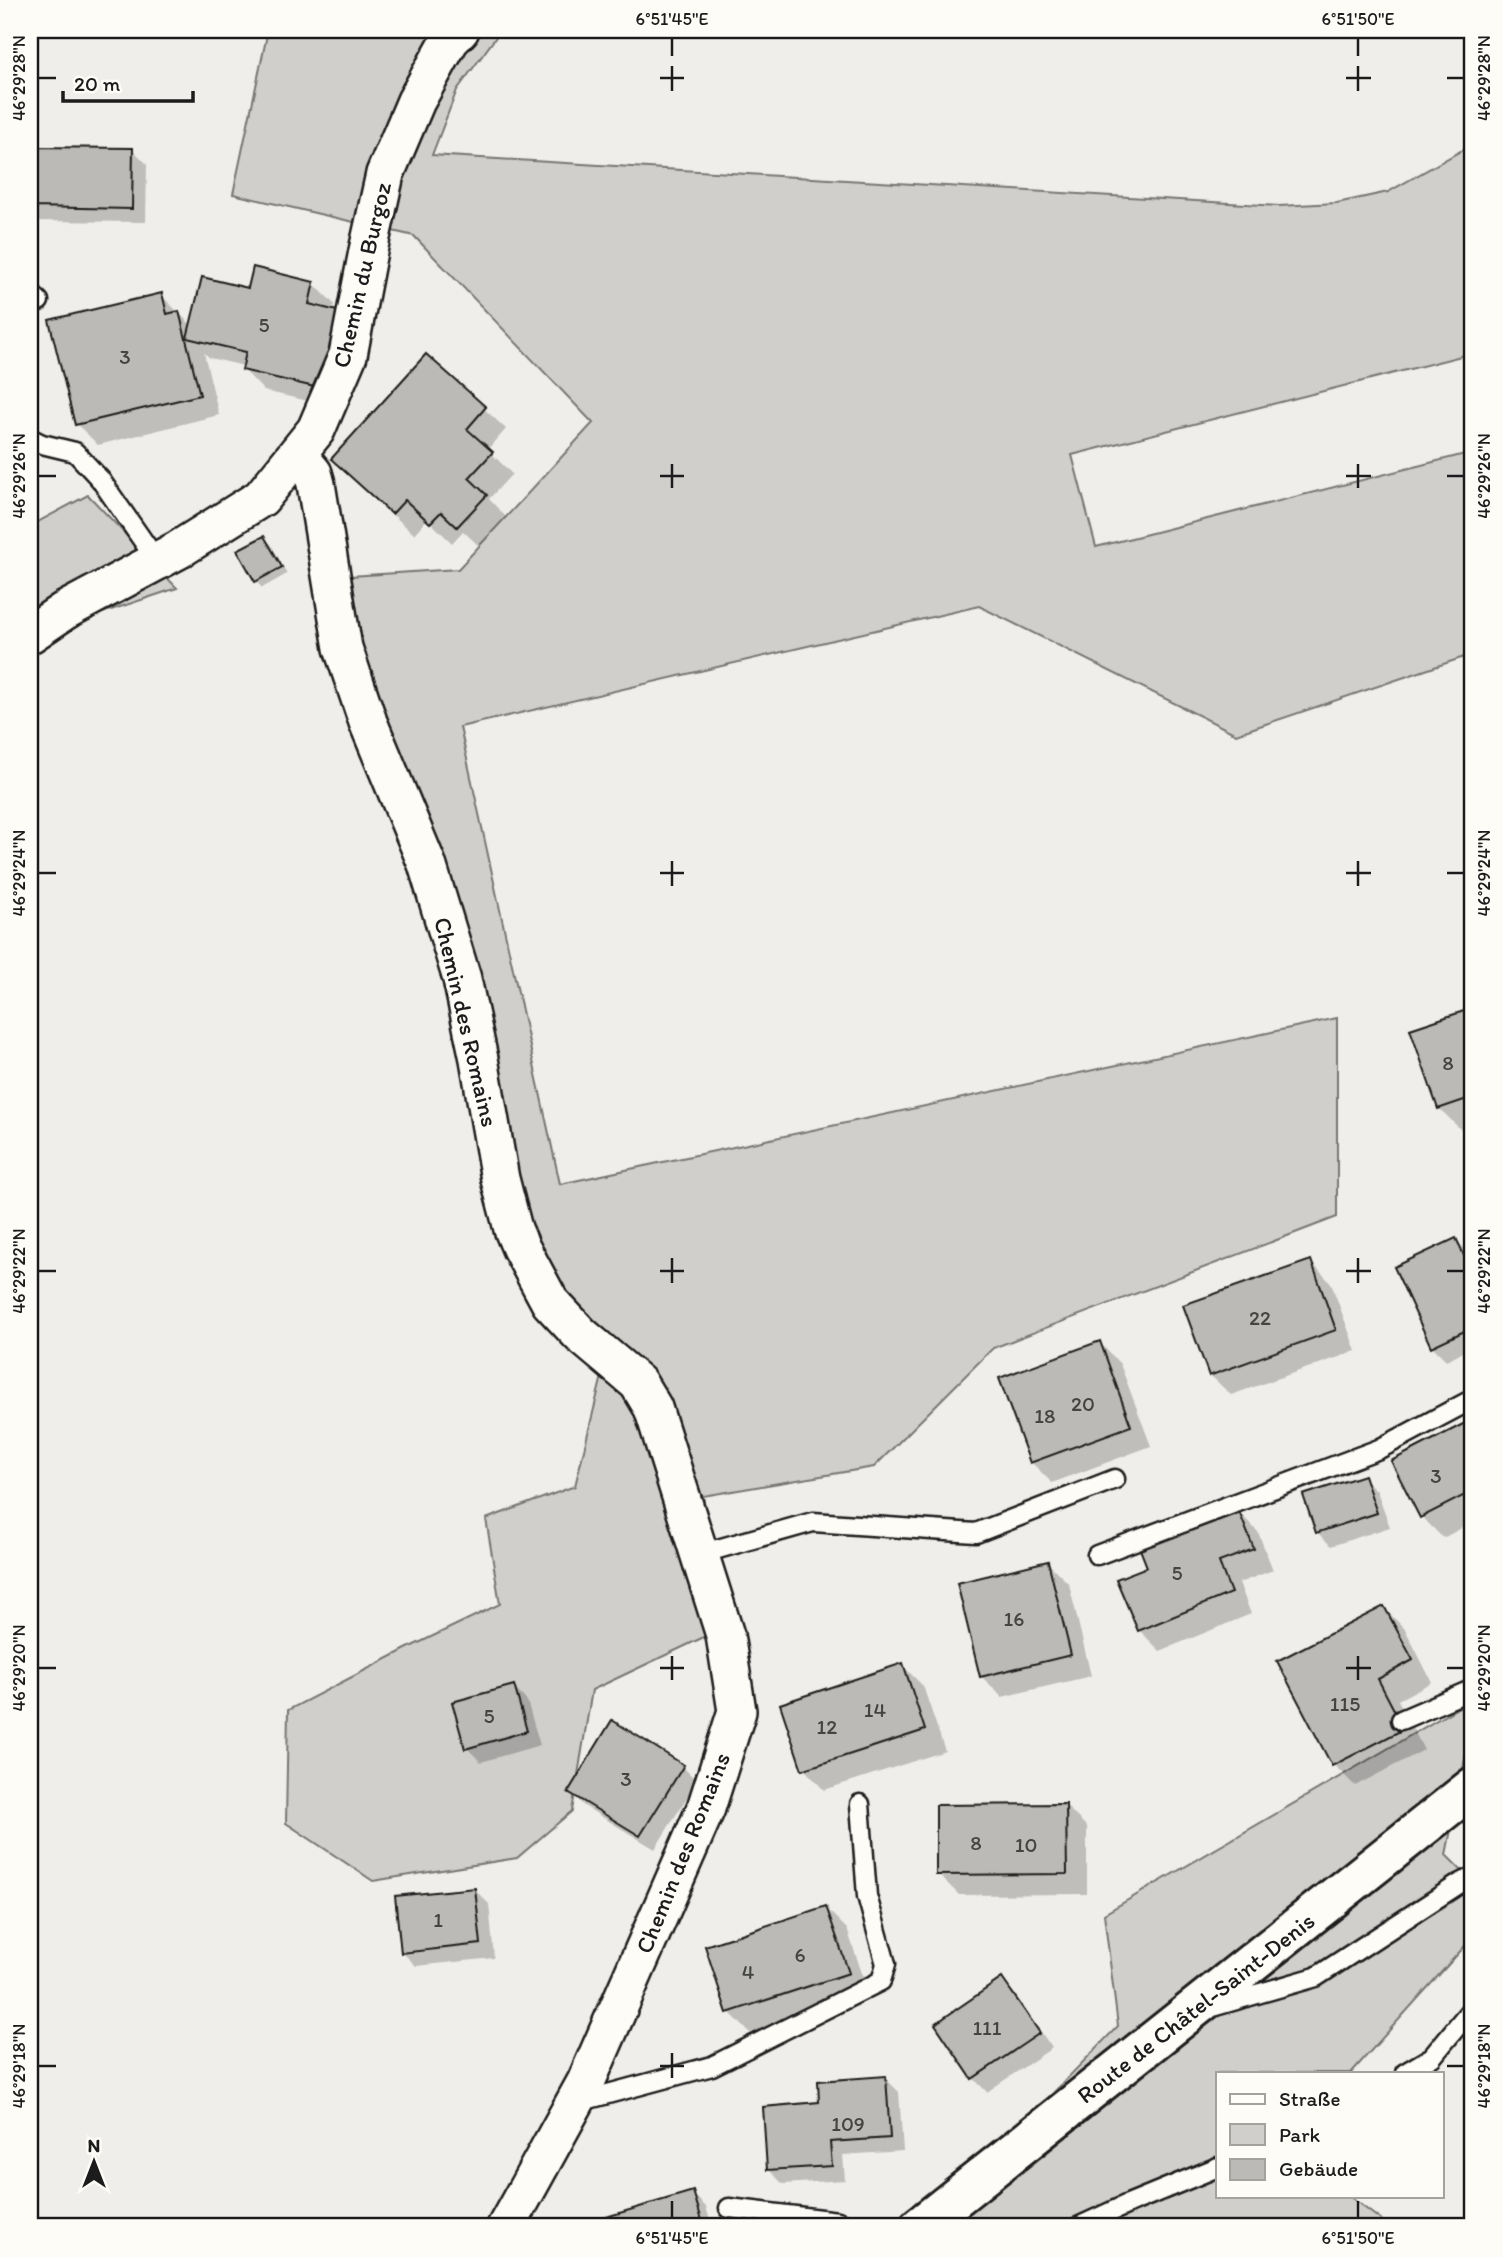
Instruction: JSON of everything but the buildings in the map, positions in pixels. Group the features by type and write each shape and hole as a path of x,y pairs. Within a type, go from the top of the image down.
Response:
{"main road":[{"name":"Route de Châtel-Saint-Denis","path":"919,2227 1473,1787"}],"street":[{"name":"Chemin du Burgoz","path":"30,634 64,611 157,561 261,498 316,430 348,355 386,174 416,101 450,40 460,30"},
{"name":"Chemin des Romains","path":"298,455 313,473 316,484 338,623 348,666 368,722 427,864 462,979 500,1180 513,1229 550,1302 581,1335 630,1376 647,1397 658,1421 726,1635 737,1711 706,1808 591,2070 506,2227"}],"lane":[{"path":"30,438 41,444 75,452 100,479 157,561"},
{"path":"1097,1555 1379,1449 1473,1399"},
{"path":"700,1554 813,1522 975,1533 1115,1479"},
{"path":"1401,1720 1473,1689"},
{"path":"575,2102 712,2066 881,1981 886,1964 867,1896 860,1804"},
{"path":"1189,2014 1315,1976 1473,1877"},
{"path":"1407,2072 1432,2057 1473,2007"},
{"path":"1078,2227 1216,2168"},
{"path":"729,2208 838,2221 847,2227"}],"green space":[{"path":"268,30 501,30 457,90 432,155 1279,206 1337,203 1388,192 1473,144 1473,353 1072,455 1096,547 1473,452 1473,654 1236,734 979,606 460,727 560,1184 1337,1018 1337,1217 993,1348 874,1467 703,1496 717,1569 704,1637 592,1690 572,1811 517,1858 373,1881 286,1823 288,1710 500,1604 486,1519 575,1486 603,1372 524,1290 455,999 320,578 458,569 593,423 414,236 233,194"},
{"path":"88,495 177,588 57,628 30,655 30,526"},
{"path":"1473,1699 1473,1718 1446,1855 1473,1882 1473,1937 1352,2072 1216,2072 1216,2198 1352,2198 1390,2227 923,2227 1118,2026 1104,1914"}]}
